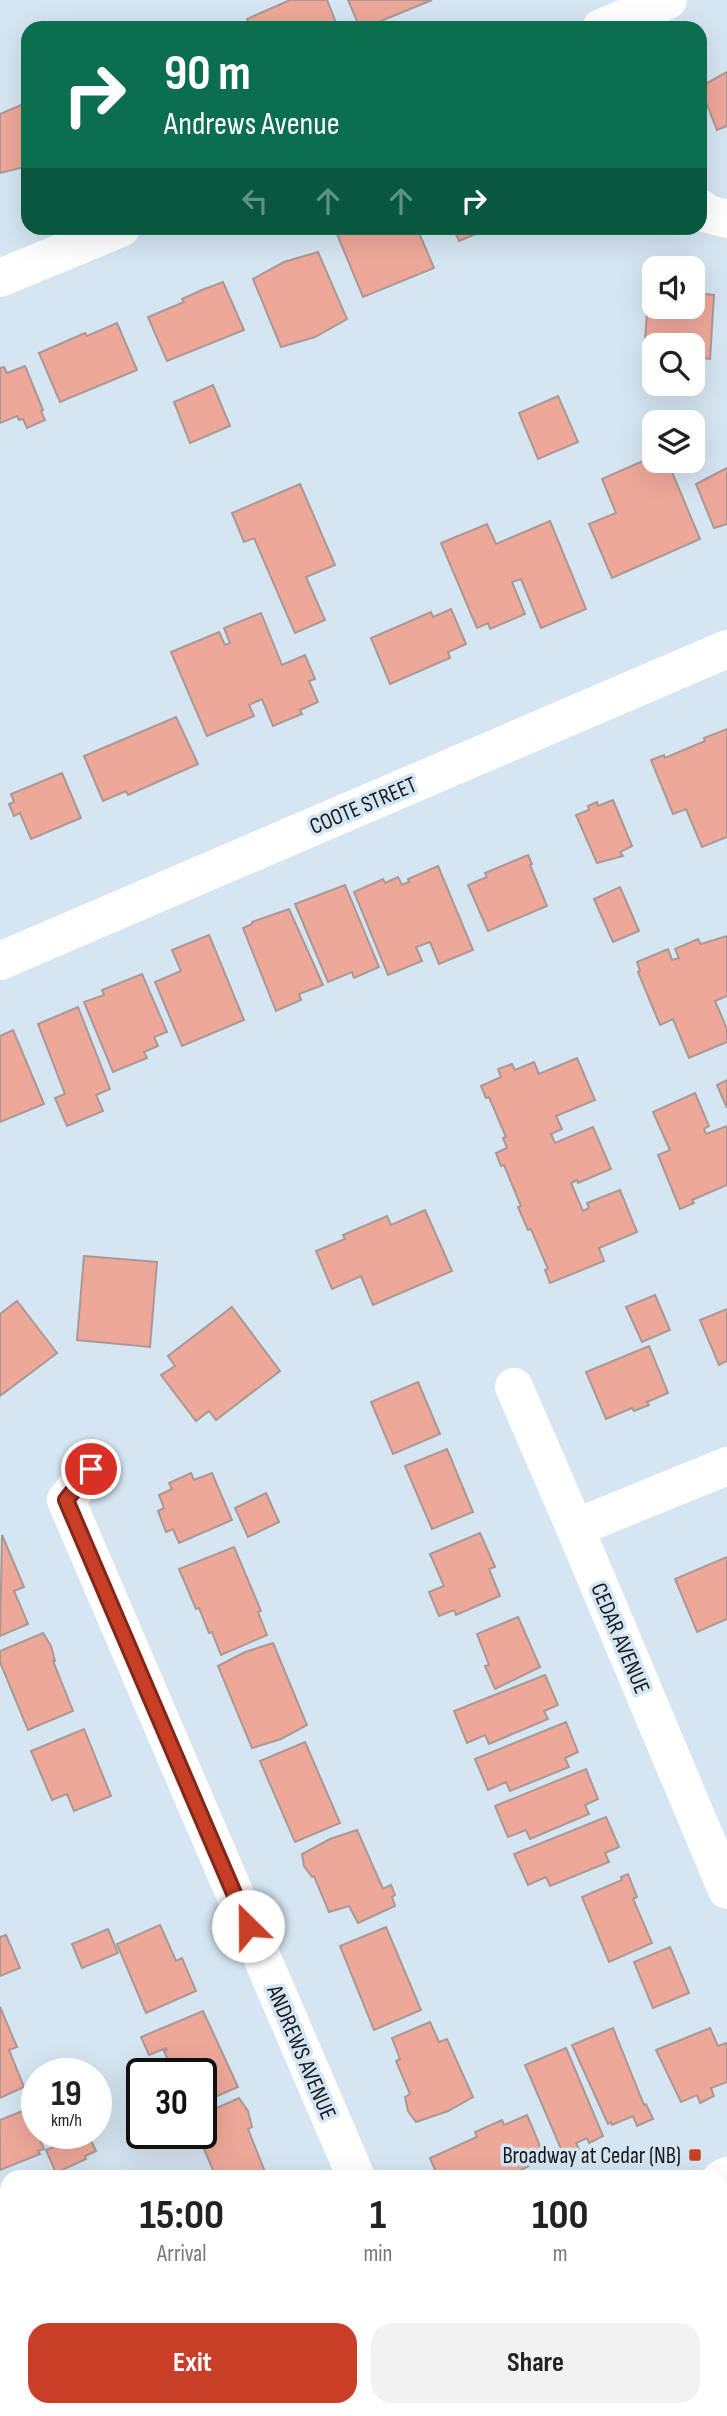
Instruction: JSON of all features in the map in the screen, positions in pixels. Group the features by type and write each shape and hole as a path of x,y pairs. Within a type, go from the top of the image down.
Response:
{"street":[{"path":"619,21 668,0"},
{"path":"707,213 727,219"},
{"path":"0,278 104,235"},
{"name":"COOTE STREET","path":"0,961 727,649"},
{"name":"CEDAR AVENUE","path":"514,1387 727,1891"},
{"path":"575,1528 727,1466"},
{"name":"ANDREWS AVENUE","path":"91,1469 66,1500 353,2170"}],"building":[{"path":"290,0 327,0 335,21 248,21"},
{"path":"348,0 432,0 381,21 357,21"},
{"path":"727,72 727,126 717,130 707,105 707,83"},
{"path":"21,105 21,168 0,173 0,114"},
{"path":"337,235 420,235 434,268 363,297"},
{"path":"456,235 473,235 459,241"},
{"path":"318,252 347,319 315,337 281,347 253,279 284,262"},
{"path":"223,282 244,330 167,361 148,317"},
{"path":"705,294 714,295 710,359 705,358 705,333 646,333 647,319 705,319"},
{"path":"117,323 137,370 60,402 39,353 85,333 87,336"},
{"path":"25,366 45,420 27,428 23,419 19,420 17,416 0,423 0,368 4,367 7,373"},
{"path":"213,385 230,426 190,443 174,402"},
{"path":"558,396 578,442 538,459 519,413"},
{"path":"642,461 642,473 672,473 700,539 612,578 589,524 616,513 602,479"},
{"path":"727,468 727,524 714,528 696,484"},
{"path":"300,484 335,565 306,577 325,620 295,633 254,538 244,542 232,513"},
{"path":"550,521 586,609 541,628 521,579 512,582 525,614 490,629 488,623 477,628 441,543 487,524 496,544"},
{"path":"451,609 466,644 448,652 450,658 390,684 371,638 431,612 433,617"},
{"path":"261,613 282,665 305,655 315,679 309,681 318,702 300,710 302,714 273,726 262,699 249,705 254,716 207,736 171,652 219,632 225,645 230,643 224,628"},
{"path":"176,717 198,764 128,795 126,791 103,801 84,756"},
{"path":"727,729 727,837 702,847 686,809 673,814 651,760 664,755 665,758"},
{"path":"62,773 81,818 31,839 20,813 14,816 9,804 14,802 11,794"},
{"path":"613,800 632,846 620,852 623,856 597,863 576,815 589,810 588,806 597,802 598,806"},
{"path":"528,855 547,906 488,931 468,885 487,877 485,873"},
{"path":"438,866 473,950 439,964 430,942 416,947 422,961 388,975 354,892 383,879 385,883 398,877 402,885 409,882 408,879"},
{"path":"345,885 379,967 354,978 352,972 328,982 295,904"},
{"path":"620,887 639,931 613,942 594,899"},
{"path":"289,909 323,985 299,994 301,1000 276,1011 243,928 252,922"},
{"path":"209,935 244,1020 182,1046 155,982 181,971 172,950"},
{"path":"727,936 727,996 715,1001 727,1029 727,1042 689,1058 673,1019 660,1025 638,972 637,962 668,949 672,960 679,958 675,949 698,939 701,944"},
{"path":"142,974 167,1032 154,1037 158,1046 144,1052 147,1058 113,1072 84,1002 104,995 102,990"},
{"path":"78,1007 110,1089 96,1095 103,1111 67,1126 55,1098 65,1094 38,1024"},
{"path":"13,1030 44,1104 0,1122 0,1036"},
{"path":"577,1058 595,1100 556,1116 562,1129 551,1134 555,1143 593,1127 611,1169 578,1183 577,1180 571,1183 583,1211 589,1208 587,1203 620,1190 637,1232 599,1248 604,1261 550,1283 545,1270 548,1269 531,1229 528,1230 518,1207 521,1206 504,1165 501,1166 496,1153 507,1148 503,1138 506,1137 489,1097 486,1098 481,1086 501,1077 498,1069 512,1064 515,1070 534,1062 539,1074"},
{"path":"727,1080 727,1108 717,1085"},
{"path":"695,1093 709,1126 704,1129 706,1134 727,1126 727,1185 692,1200 694,1203 680,1209 658,1155 670,1150 653,1112"},
{"path":"425,1210 452,1271 373,1305 361,1276 332,1289 316,1251 345,1239 343,1235 387,1216 391,1225"},
{"path":"84,1256 157,1262 150,1347 77,1340"},
{"path":"655,1295 670,1330 642,1342 626,1307"},
{"path":"17,1301 57,1353 0,1396 0,1314"},
{"path":"232,1307 280,1371 216,1420 209,1411 196,1421 161,1375 175,1366 168,1356"},
{"path":"727,1309 727,1361 719,1365 700,1320"},
{"path":"649,1346 668,1393 647,1402 649,1405 634,1411 632,1408 606,1419 586,1372"},
{"path":"418,1382 440,1434 393,1454 371,1402"},
{"path":"447,1449 473,1512 432,1529 405,1466"},
{"path":"191,1473 194,1480 212,1473 232,1520 179,1543 173,1529 166,1532 158,1511 164,1508 159,1495 172,1489 169,1483"},
{"path":"266,1493 279,1522 248,1537 235,1508"},
{"path":"480,1533 495,1567 489,1569 500,1596 456,1615 454,1610 439,1616 429,1592 444,1586 430,1554"},
{"path":"2,1535 24,1587 14,1591 28,1624 0,1636"},
{"path":"234,1547 261,1611 258,1612 267,1635 221,1655 199,1608 196,1609 179,1569"},
{"path":"727,1557 727,1619 697,1632 675,1579"},
{"path":"518,1617 540,1667 495,1689 485,1666 489,1665 477,1634"},
{"path":"43,1633 51,1646 53,1661 73,1711 28,1730 0,1662 0,1651"},
{"path":"273,1643 307,1725 281,1739 252,1748 218,1666 245,1652"},
{"path":"545,1675 558,1705 544,1711 548,1719 489,1744 485,1735 467,1743 454,1711"},
{"path":"566,1722 578,1752 565,1758 569,1767 510,1791 506,1782 488,1790 475,1759"},
{"path":"84,1729 111,1796 74,1811 67,1794 52,1800 31,1751"},
{"path":"305,1742 340,1823 295,1842 260,1761"},
{"path":"586,1769 598,1799 585,1805 589,1814 530,1839 526,1830 508,1837 495,1806"},
{"path":"606,1817 619,1847 605,1853 609,1862 550,1886 546,1877 528,1885 514,1854"},
{"path":"357,1830 383,1889 391,1885 395,1895 392,1897 395,1906 358,1923 349,1906 329,1912 314,1876 312,1877 304,1866 302,1854 330,1839"},
{"path":"628,1874 637,1897 633,1899 652,1943 609,1962 582,1897 622,1880 621,1877"},
{"path":"160,1925 176,1961 182,1958 196,1991 146,2013 117,1944"},
{"path":"386,1927 421,2010 374,2030 340,1946"},
{"path":"108,1929 118,1953 82,1968 72,1944"},
{"path":"6,1935 20,1968 0,1976 0,1937"},
{"path":"670,1947 689,1993 653,2008 634,1962"},
{"path":"0,2007 17,2047 9,2050 21,2080 21,2088 0,2098"},
{"path":"203,2011 238,2087 217,2096 217,2058 167,2058 164,2051 166,2048 149,2055 141,2037"},
{"path":"430,2022 439,2042 447,2039 473,2097 448,2111 416,2122 408,2111 405,2097 410,2094 396,2061 400,2059 392,2038"},
{"path":"613,2028 644,2105 646,2104 653,2119 637,2126 633,2116 612,2125 611,2122 608,2124 572,2045"},
{"path":"710,2028 718,2046 726,2043 727,2046 727,2082 711,2088 714,2096 700,2103 697,2095 681,2102 656,2050"},
{"path":"566,2048 603,2136 589,2143 587,2138 576,2143 580,2151 565,2158 525,2065"},
{"path":"239,2098 248,2111 252,2127 248,2129 264,2170 213,2170 204,2149 217,2149 217,2108"},
{"path":"21,2111 21,2149 44,2149 38,2151 40,2154 0,2170 0,2120"},
{"path":"527,2115 545,2158 521,2170 435,2170 430,2158 477,2137 475,2132 502,2120 504,2125"},
{"path":"46,2150 96,2151 62,2170 55,2170"}],"place":[{"name":"Broadway at Cedar (NB)","path":"695,2155"}],"route":[{"path":"91,1469 66,1500 248,1926"}]}
